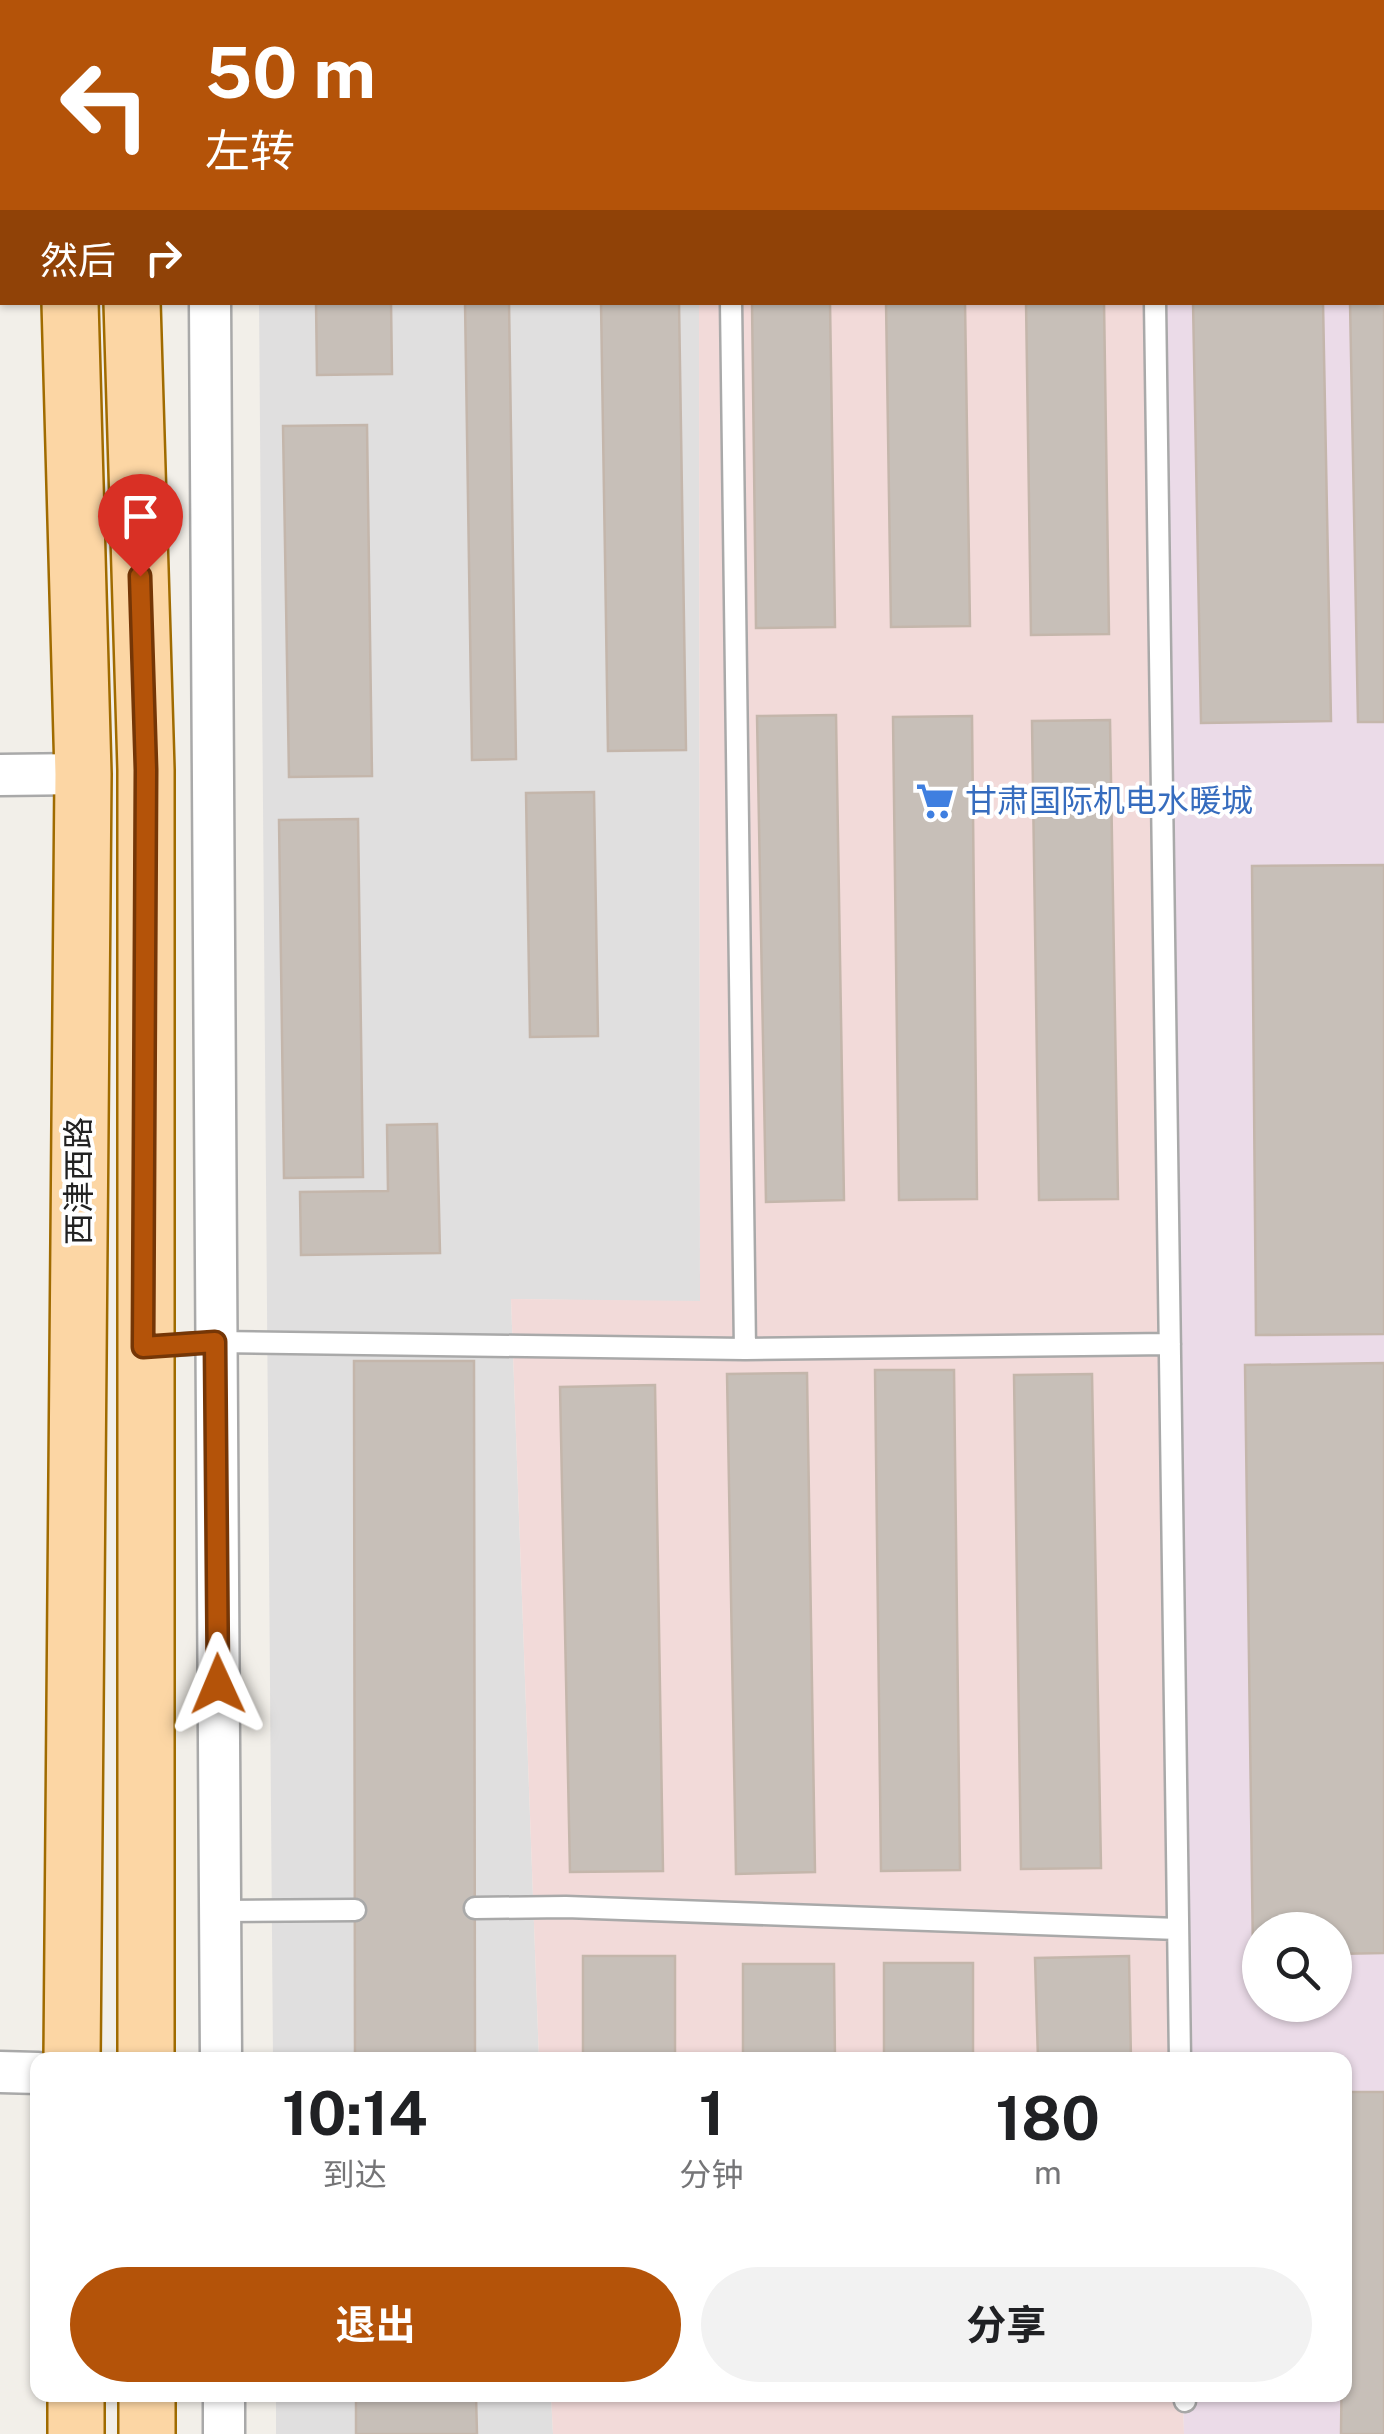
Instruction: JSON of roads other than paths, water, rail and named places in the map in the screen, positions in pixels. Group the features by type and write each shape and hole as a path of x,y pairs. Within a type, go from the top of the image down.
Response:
{"main road":[{"name":"西津西路","path":"70,305 83,774 72,2052"},
{"name":"西津西路","path":"132,305 146,770 146,2052"},
{"path":"76,2402 76,2434"},
{"path":"147,2402 147,2434"}],"street":[{"path":"210,305 220,2052"},
{"path":"0,775 83,774"},
{"path":"0,2072 30,2073"},
{"path":"224,2402 224,2434"}],"lane":[{"path":"731,305 745,1349"},
{"path":"1155,305 1180,2052"},
{"path":"143,1347 215,1342 745,1349 1170,1344"},
{"path":"475,1908 566,1907 1178,1929"},
{"path":"219,1912 355,1910"}],"place":[{"name":"甘肃国际机电水暖城","path":"935,801"}]}
